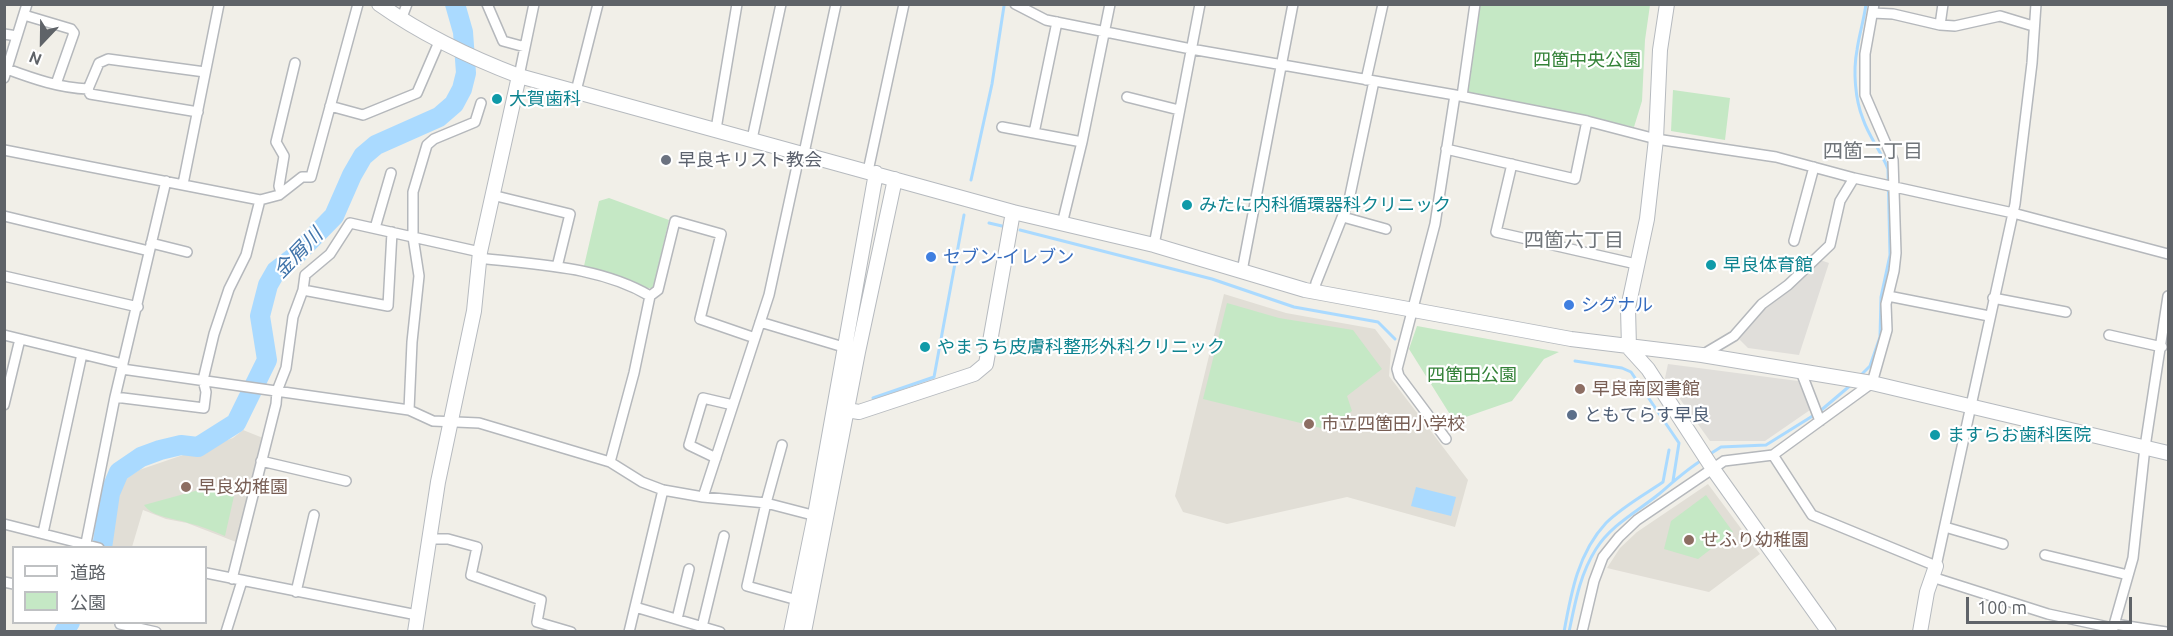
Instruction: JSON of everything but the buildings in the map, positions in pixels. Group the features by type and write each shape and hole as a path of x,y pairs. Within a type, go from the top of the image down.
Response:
{"street":[{"path":"27,4 6,74 70,88 88,88"},
{"path":"183,184 219,4"},
{"path":"4,150 260,200 281,193 302,177 311,177 358,4"},
{"path":"379,4 439,42 472,58 519,76 1013,212 1154,245 1276,282 1571,339 1629,348 1702,355 1870,382 2169,453"},
{"path":"401,20 407,4"},
{"path":"487,4 503,41 525,47"},
{"path":"415,632 450,422 474,311 480,255 534,4"},
{"path":"576,91 598,4"},
{"path":"716,129 737,4"},
{"path":"752,139 780,4"},
{"path":"703,497 769,295 836,4"},
{"path":"791,632 797,600 847,410 851,350 872,172 904,4"},
{"path":"1015,4 1046,20 1191,50 1458,96 1587,121 1656,139 1776,157 1854,178 2013,213 2169,254"},
{"path":"1062,224 1082,142 1110,4"},
{"path":"1154,245 1200,4"},
{"path":"1242,271 1293,4"},
{"path":"1314,291 1349,200 1383,4"},
{"path":"1446,439 1399,376 1397,369 1434,224 1446,149 1475,4"},
{"path":"1667,4 1660,50 1656,139 1647,219 1628,308 1629,348 1648,369 1699,449 1829,632"},
{"path":"1940,25 1943,4"},
{"path":"1920,632 2013,213 2032,63 2036,4"},
{"path":"1582,632 1594,581 1603,557 1637,520 1711,465 1724,461 1773,455 1870,382 1887,330 1886,304 1896,253 1893,160 1865,95 1865,54 1873,9 1940,25 1955,26 2000,16 2033,26"},
{"path":"24,15 71,29 74,33 56,84"},
{"path":"1034,133 1057,22"},
{"path":"4,33 17,36"},
{"path":"330,106 363,115 417,93 439,42"},
{"path":"198,112 90,94 88,88 99,63 108,59 205,72"},
{"path":"281,193 279,186 284,156 276,142 295,63"},
{"path":"1127,97 1179,110"},
{"path":"409,410 412,342 419,276 413,237 413,192 427,145 434,139 475,122 481,103"},
{"path":"1446,149 1575,179 1587,121"},
{"path":"1002,128 1082,142"},
{"path":"1512,164 1496,232 1636,264"},
{"path":"1794,241 1814,167"},
{"path":"375,228 392,173"},
{"path":"1702,355 1734,336 1762,304 1788,285 1830,245 1840,201 1854,178"},
{"path":"804,632 820,517 851,350 895,179"},
{"path":"4,524 92,546 115,397 166,181"},
{"path":"492,195 570,214 557,267"},
{"path":"115,397 204,408 206,392 203,380 214,334 229,289 246,255 260,200"},
{"path":"847,410 859,411 974,374 986,364 1013,212"},
{"path":"4,216 150,247 187,252"},
{"path":"1343,217 1386,229"},
{"path":"610,462 634,373 650,296 658,290 675,221 721,234 700,319 755,338"},
{"path":"232,579 276,404 277,391 286,368 293,317 303,290 305,275 330,254 350,223 480,255 589,272 636,288 650,296"},
{"path":"303,290 388,306 392,232"},
{"path":"4,276 138,307"},
{"path":"1888,296 1989,316"},
{"path":"2113,628 2133,558 2145,447 2169,296"},
{"path":"1993,298 2066,312"},
{"path":"760,322 851,350"},
{"path":"4,335 123,366 246,387 409,410 433,421 480,423 610,462 642,482 663,490 703,497 766,502 820,517"},
{"path":"2109,335 2162,347"},
{"path":"4,405 20,339"},
{"path":"43,533 82,354"},
{"path":"1804,371 1803,377 1820,421"},
{"path":"716,458 689,445 703,398 733,405"},
{"path":"782,445 747,586 797,600"},
{"path":"1773,455 1812,515 1934,571 2048,614 2113,628 2166,632"},
{"path":"261,461 346,481"},
{"path":"629,632 663,490"},
{"path":"296,592 314,515"},
{"path":"1945,527 2003,544"},
{"path":"702,627 724,536"},
{"path":"430,539 448,539 477,547 471,575 541,600 535,627 572,632"},
{"path":"2045,555 2128,575"},
{"path":"677,619 689,569"},
{"path":"207,573 417,615"},
{"path":"226,632 242,581"},
{"path":"634,607 720,632"},
{"path":"119,626 156,632"}],"shaded area":[{"path":"1820,260 1829,263 1799,355 1748,348 1739,339 1765,309"},
{"name":"市立四箇田小学校","path":"1224,294 1286,313 1375,329 1391,350 1389,376 1468,480 1455,527 1347,497 1227,524 1183,512 1175,496"},
{"path":"1668,364 1798,381 1810,410 1765,441 1710,441 1665,378"},
{"name":"早良幼稚園","path":"243,430 263,438 236,542 187,523 166,519 143,510 132,546 109,546 117,495 126,479 139,470 233,438"},
{"name":"せふり幼稚園","path":"1708,484 1760,554 1709,592 1607,568 1620,548 1637,532"}],"green space":[{"name":"四箇中央公園","path":"1479,5 1650,5 1645,40 1642,101 1634,127 1467,92"},
{"path":"1673,90 1730,98 1725,140 1671,131"},
{"path":"609,198 669,220 653,288 646,288 584,266 599,201"},
{"path":"1227,303 1279,318 1353,330 1382,369 1347,396 1352,411 1334,423 1333,431 1203,399"},
{"name":"四箇田公園","path":"1417,326 1559,352 1544,359 1512,401 1460,419 1451,416 1409,349"},
{"path":"206,488 234,496 225,536 158,515 144,505"},
{"path":"1706,495 1733,532 1698,559 1664,549 1671,521"}],"water":[{"path":"1416,487 1456,497 1451,516 1411,506"}],"waterway":[{"name":"金屑川","path":"102,546 110,493 119,472 141,457 160,450 181,445 198,447 236,423 267,360 260,316 268,285 276,271 293,258 334,216 363,156 376,145 439,117 454,104 462,89 466,73 463,32 455,4"},
{"path":"1859,377 1870,366 1880,337 1881,297 1890,255 1888,169 1860,111 1856,85 1856,58 1866,4"},
{"path":"971,180 992,84 1004,6"},
{"path":"873,398 934,377 964,215"},
{"path":"989,223 1002,226"},
{"path":"1020,230 1212,279 1294,307 1378,322 1395,339"},
{"path":"1575,361 1622,368 1631,372 1679,443 1673,481"},
{"path":"1710,454 1721,447 1766,445 1819,412 1852,384"},
{"path":"1564,632 1577,574 1589,547 1612,517 1663,482 1669,450"},
{"path":"1569,632 1582,579 1590,559 1602,540 1625,519 1702,460"},
{"name":"金屑川","path":"64,632 69,624"}],"place":[{"name":"大賀歯科","path":"497,99"},
{"name":"早良キリスト教会","path":"666,160"},
{"name":"みたに内科循環器科クリニック","path":"1187,205"},
{"name":"セブン-イレブン","path":"931,257"},
{"name":"早良体育館","path":"1711,265"},
{"name":"シグナル","path":"1569,305"},
{"name":"やまうち皮膚科整形外科クリニック","path":"925,347"},
{"name":"早良南図書館","path":"1580,389"},
{"name":"ともてらす早良","path":"1572,415"},
{"name":"市立四箇田小学校","path":"1309,424"},
{"name":"ますらお歯科医院","path":"1935,435"},
{"name":"早良幼稚園","path":"186,487"},
{"name":"せふり幼稚園","path":"1689,540"}],"district":[{"name":"四箇二丁目","path":"1873,151"},
{"name":"四箇六丁目","path":"1574,240"}]}
